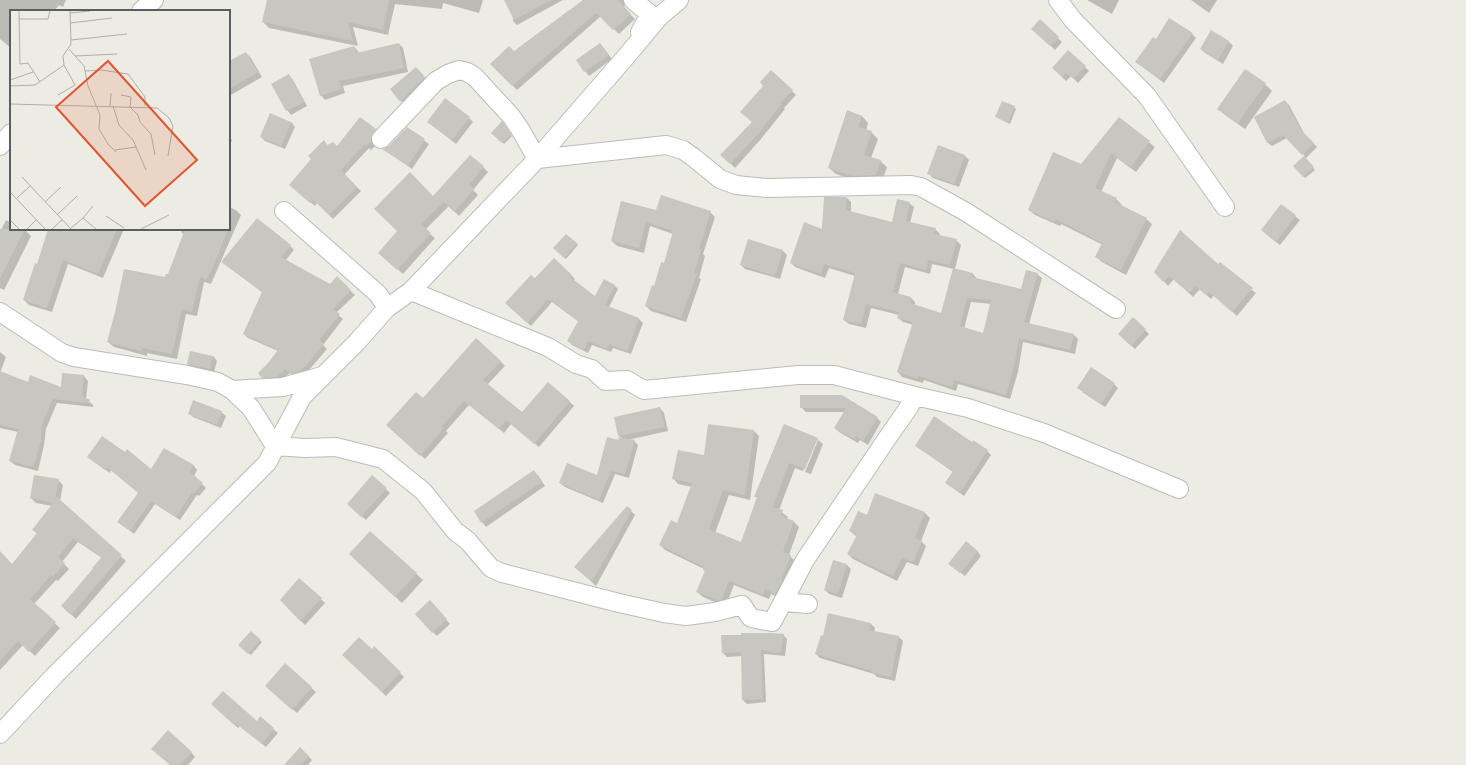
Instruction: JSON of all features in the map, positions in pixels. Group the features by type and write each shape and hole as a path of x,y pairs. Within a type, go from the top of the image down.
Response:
{"street":[{"path":"142,10 154,0"},
{"path":"624,59 650,14 633,0"},
{"path":"0,734 54,676 267,463 302,397 387,308 411,291 537,159 660,16 679,0"},
{"path":"1058,0 1073,20 1146,96 1225,207"},
{"path":"381,139 436,81 459,70 467,72 475,77 511,116 537,159"},
{"path":"0,146 10,134"},
{"path":"537,159 666,145 682,150 720,179 736,185 767,188 911,185 921,187 966,212 1116,309"},
{"path":"284,211 378,294 387,308"},
{"path":"411,291 548,347 576,364 592,369 605,381 627,380 644,390 798,375 834,375 968,408 1044,433 1179,489"},
{"path":"0,312 62,353 74,357 187,375 218,382 232,390 251,408 275,446"},
{"path":"232,390 283,387 323,376"},
{"path":"275,446 305,448 336,447 383,459 423,491 455,531 468,541 491,568 502,573 619,604 686,616 715,612 742,605 751,618 772,622 805,560 910,407 915,396"},
{"path":"783,602 808,604"}],"building":[{"path":"267,0 389,0 383,30 348,22 353,41 262,22"},
{"path":"504,0 551,0 514,20"},
{"path":"583,0 618,0 631,14 613,30 596,13 512,86 490,64 509,46 514,51"},
{"path":"1169,18 1193,33 1160,79 1135,62 1153,37 1156,39"},
{"path":"1040,19 1059,37 1050,46 1031,29"},
{"path":"1211,30 1229,41 1218,60 1200,49"},
{"path":"399,43 404,68 339,81 342,89 320,96 309,59 354,46 356,53"},
{"path":"600,43 609,55 584,72 576,60"},
{"path":"1068,50 1086,66 1074,79 1066,73 1062,77 1052,68"},
{"path":"246,52 258,72 230,88 230,60"},
{"path":"416,67 425,77 400,102 390,89"},
{"path":"1245,69 1266,83 1238,123 1217,109"},
{"path":"771,70 793,90 780,103 781,104 757,135 730,164 720,155 752,122 740,112 763,86 760,82"},
{"path":"289,74 304,102 286,111 271,84"},
{"path":"445,98 470,117 452,140 427,122"},
{"path":"1285,100 1301,130 1314,143 1302,155 1283,135 1267,143 1254,117"},
{"path":"1002,101 1015,106 1008,122 995,117"},
{"path":"847,110 862,116 858,127 872,131 864,155 881,160 876,175 852,176 828,168"},
{"path":"270,113 291,122 281,146 260,137"},
{"path":"360,117 376,129 371,136 371,142 366,146 364,145 341,170 357,187 329,215 313,200 310,203 289,185 311,159 308,156 324,140 327,145 333,142 337,146"},
{"path":"1119,117 1150,141 1130,168 1111,153 1095,188 1117,198 1115,202 1147,218 1121,270 1095,257 1102,243 1056,219 1055,222 1028,210 1053,152 1081,164"},
{"path":"502,121 511,134 502,143 491,133"},
{"path":"407,127 425,139 408,166 382,149 389,146"},
{"path":"938,145 965,155 954,184 927,174"},
{"path":"470,155 484,166 469,185 474,189 454,212 444,202 421,224 431,233 397,270 378,253 397,231 374,209 410,172 433,196"},
{"path":"1304,156 1314,167 1303,177 1293,166"},
{"path":"661,195 711,211 699,249 701,250 694,273 697,274 681,318 645,306 652,285 654,286 661,262 664,263 673,231 646,222 639,248 611,241 621,201 656,210"},
{"path":"824,197 847,197 846,210 892,222 897,199 910,202 906,221 936,228 934,234 957,239 950,265 928,260 926,270 900,263 893,292 911,297 910,303 941,313 953,268 973,273 972,277 1021,289 1026,270 1038,273 1024,322 1074,334 1070,350 1019,338 1014,367 1006,395 954,380 952,387 919,376 918,379 897,372 913,322 897,318 899,312 866,304 861,324 843,320 855,273 824,264 821,274 790,263 804,222 822,229","holes":["967,298 991,300 983,333 960,326"]},
{"path":"1281,204 1296,215 1276,242 1261,230"},
{"path":"257,218 291,245 281,257 330,284 337,276 351,290 333,309 340,314 319,340 324,344 301,371 291,374 285,369 277,377 262,378 258,373 278,350 243,334 262,292 221,262"},
{"path":"0,229 24,230 0,279"},
{"path":"48,230 117,230 98,274 63,260 47,308 23,300 35,263 37,264"},
{"path":"185,230 228,230 211,272 206,280 200,277 192,312 182,309 172,354 142,348 142,351 107,342 124,269 165,277 166,274 168,274"},
{"path":"1180,230 1218,264 1220,262 1253,288 1232,312 1209,292 1206,295 1195,286 1189,293 1169,276 1163,282 1154,272"},
{"path":"566,234 577,243 564,258 553,248"},
{"path":"748,239 783,250 775,276 740,265"},
{"path":"554,258 572,275 570,277 595,296 604,279 615,285 605,305 639,318 627,351 609,344 607,349 588,341 584,350 567,341 578,321 548,299 527,323 505,303 531,275 535,278"},
{"path":"1133,317 1146,329 1131,346 1118,334"},
{"path":"476,338 501,361 483,380 522,412 548,382 570,401 534,444 506,420 499,429 464,401 442,426 444,428 420,456 386,425 416,392 423,398"},
{"path":"190,351 213,356 210,369 187,364"},
{"path":"1091,367 1115,383 1101,404 1077,388"},
{"path":"0,371 28,382 30,375 61,387 62,373 84,375 82,396 90,400 89,403 53,399 42,424 41,441 33,467 9,461 18,429 0,425"},
{"path":"800,395 842,395 878,417 863,441 856,436 854,439 834,428 846,408 800,408"},
{"path":"193,400 222,411 217,425 188,414"},
{"path":"660,407 665,427 618,436 614,417"},
{"path":"934,416 972,442 973,440 988,450 960,493 945,483 953,471 915,446"},
{"path":"708,424 754,430 745,495 723,490 709,529 741,542 757,497 754,497 784,424 818,438 805,469 789,463 773,507 783,510 781,516 794,521 783,552 791,555 781,580 783,580 775,594 765,589 763,595 729,581 721,600 696,592 705,571 703,570 704,567 659,545 671,520 677,523 692,483 672,479 678,450 704,455"},
{"path":"102,436 125,452 127,449 151,469 164,448 194,465 190,472 203,483 194,493 192,492 176,517 151,501 130,531 117,522 138,493 107,467 105,470 87,457"},
{"path":"607,437 619,440 618,437 635,440 625,474 611,471 599,500 559,483 567,463 597,475"},
{"path":"534,470 542,482 481,523 474,511"},
{"path":"34,475 59,479 55,500 57,497 122,555 71,615 61,606 102,557 73,538 58,557 65,563 53,577 51,575 30,599 56,622 29,652 18,641 0,660 0,551 12,564 37,533 32,530 53,503 30,498"},
{"path":"372,475 387,488 361,517 347,504"},
{"path":"875,493 925,512 915,538 922,541 913,562 902,558 893,576 847,554 857,535 849,531 858,511 867,515"},
{"path":"627,506 632,510 592,582 574,567"},
{"path":"370,531 417,573 395,597 349,554"},
{"path":"966,541 978,551 960,573 948,564"},
{"path":"833,560 847,564 838,594 824,590"},
{"path":"299,578 322,598 300,621 280,600"},
{"path":"430,600 447,619 432,633 415,614"},
{"path":"828,613 871,623 869,630 899,636 891,677 872,673 872,671 815,654 821,635 823,636"},
{"path":"251,631 261,640 248,654 238,645"},
{"path":"741,633 784,634 781,653 761,650 763,699 742,700 741,652 722,653 721,635 741,635"},
{"path":"359,637 372,649 374,646 401,672 382,692 342,655"},
{"path":"285,663 312,687 292,710 265,686"},
{"path":"223,691 257,721 260,716 274,728 262,744 235,723 233,724 211,704"},
{"path":"168,730 192,752 180,765 170,765 151,749"},
{"path":"300,747 309,756 300,765 284,765"}]}
